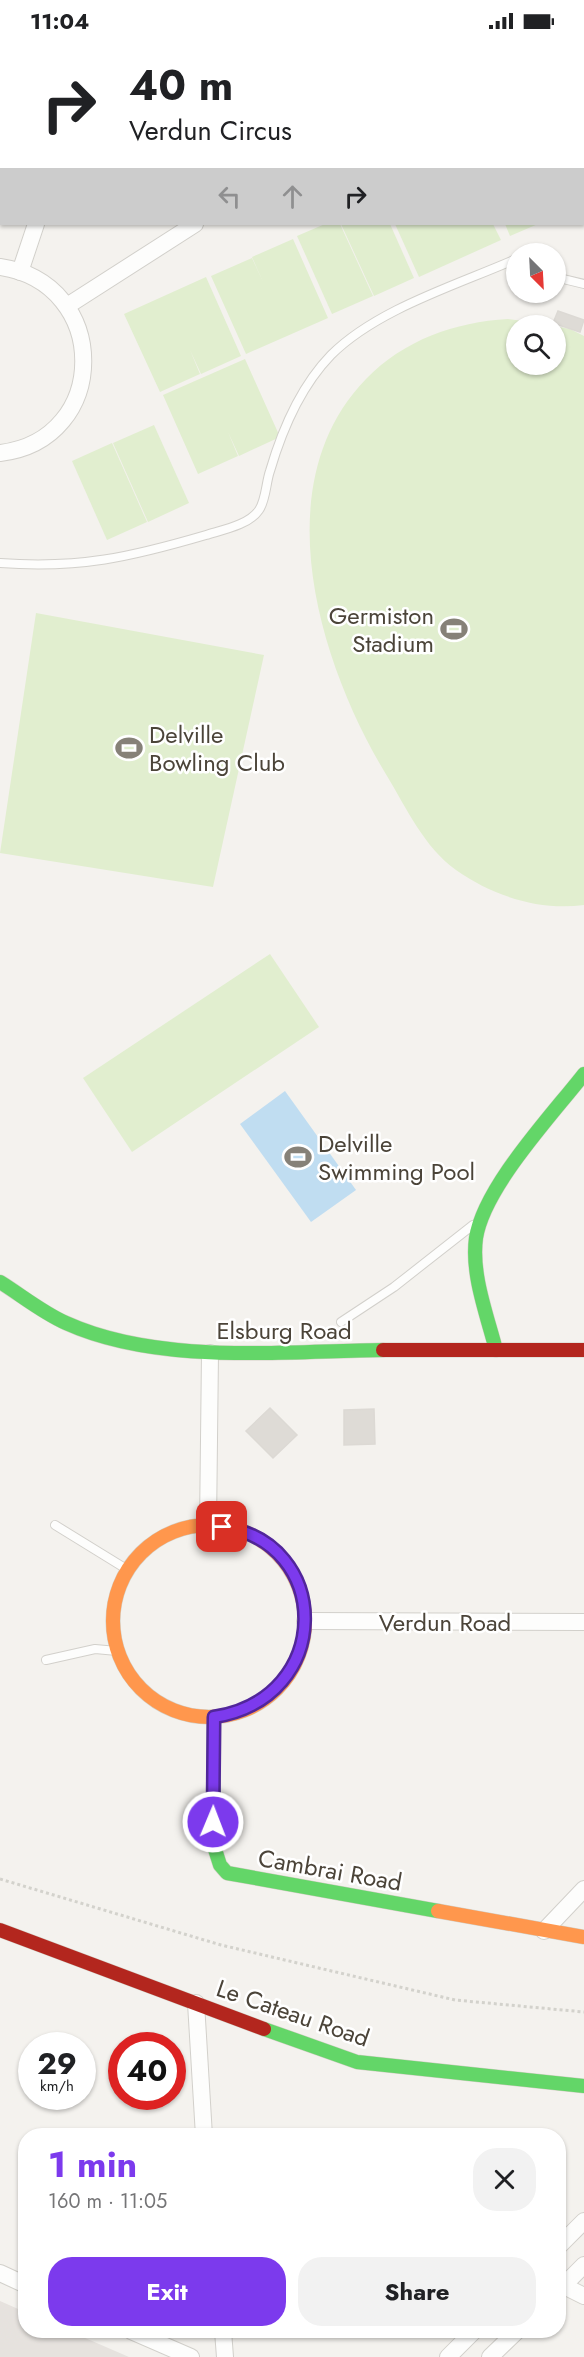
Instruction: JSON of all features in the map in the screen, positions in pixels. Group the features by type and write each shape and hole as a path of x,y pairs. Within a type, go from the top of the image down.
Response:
{"street":[{"path":"20,272 36,225"},
{"path":"68,306 193,225"},
{"path":"0,267 20,272 42,282 68,306 76,322 83,349 83,376 78,394 58,425 44,437 28,446 0,453"},
{"path":"496,1350 476,1267 476,1235 481,1219 497,1190 584,1074"},
{"name":"Elsburg Road","path":"0,1282 64,1323 98,1335 155,1348 210,1353 584,1350"},
{"path":"208,1526 210,1353"},
{"path":"208,1526 235,1529 252,1535 280,1556 299,1586 305,1621 298,1656 279,1687 249,1708 214,1717 193,1716 173,1710 154,1700 138,1687 117,1651 113,1630 114,1609 119,1589 128,1570 141,1554 158,1540 177,1531 208,1526"},
{"name":"Verdun Road","path":"305,1621 584,1622"},
{"name":"Cambrai Road","path":"214,1717 213,1843 220,1865 227,1873 584,1937"},
{"path":"544,1931 584,1889"},
{"name":"Le Cateau Road","path":"0,1930 311,2047 357,2062 584,2086"},
{"path":"196,2003 204,2128"},
{"path":"566,2239 584,2221"},
{"path":"566,2282 584,2265"},
{"path":"0,2273 18,2281"},
{"path":"566,2289 584,2296"},
{"path":"147,2338 191,2357"},
{"path":"224,2338 225,2357"},
{"path":"448,2357 467,2338"},
{"path":"490,2357 510,2338"}],"lane":[{"path":"0,562 46,565 87,563 134,556 229,528 250,518 259,510 270,470 297,402 310,380 330,356 352,337 396,311 506,262"},
{"path":"566,280 584,284"},
{"path":"341,1322 394,1287 481,1219"},
{"path":"55,1525 128,1570"},
{"path":"46,1660 95,1649 117,1651"}],"path":[{"path":"0,1879 220,1945 455,2000 584,2012"}],"shaded area":[{"path":"0,2301 18,2309 18,2338 85,2338 129,2357 0,2357"}],"green space":[{"path":"323,225 340,225 373,296 332,314 297,236"},
{"path":"341,225 390,225 414,278 374,296"},
{"path":"395,225 494,225 501,240 419,277"},
{"path":"505,225 536,225 510,236"},
{"path":"293,239 328,318 246,354 211,276 252,258 263,282 252,257"},
{"path":"206,277 241,356 201,374 190,350 200,374 160,392 124,314"},
{"name":"Germiston Stadium","path":"506,319 506,375 566,375 566,328 584,336 584,905 550,906 517,900 501,894 456,870 425,839 363,732 341,682 324,630 313,576 310,522 316,470 335,422 366,379 397,354 450,329"},
{"path":"245,359 280,437 239,456 228,432 238,456 198,474 163,395"},
{"path":"154,425 189,503 148,522 113,443"},
{"path":"112,443 147,522 107,540 72,461"},
{"name":"Delville Bowling Club","path":"36,613 264,655 213,887 0,853"},
{"path":"270,954 319,1027 132,1152 83,1078"}],"water":[{"name":"Delville Swimming Pool","path":"285,1091 356,1190 311,1222 240,1124"}],"building":[{"path":"558,311 584,320 580,332 566,327 566,315 556,315"},
{"path":"270,1408 297,1435 273,1458 246,1431"},
{"path":"374,1409 375,1444 344,1445 344,1410"}],"traffic: fast":[{"path":"496,1350 476,1266 476,1238 482,1218 492,1197 521,1152 584,1074"},
{"path":"0,1282 57,1319 102,1336 141,1345 222,1353 383,1350"},
{"path":"214,1717 213,1843 220,1865 227,1873 438,1911"},
{"path":"264,2029 357,2062 584,2086"}],"traffic: slow":[{"path":"209,1525 237,1529 262,1541 277,1553 289,1568 301,1593 305,1621 301,1649 289,1674 277,1689 262,1701 237,1713 209,1717 181,1713 156,1701 141,1689 129,1674 117,1649 113,1621 117,1593 129,1568 141,1553 156,1541 181,1529 209,1525"},
{"path":"438,1911 584,1937"}],"traffic: jam":[{"path":"383,1350 584,1350"},
{"path":"0,1930 264,2029"}],"place":[{"name":"Germiston Stadium","path":"454,629"},
{"name":"Delville Bowling Club","path":"129,748"},
{"name":"Delville Swimming Pool","path":"298,1157"}],"route":[{"path":"213,1822 214,1717 249,1708 265,1699 279,1687 298,1656 305,1621 304,1603 299,1586 291,1570 280,1556 252,1535 222,1527"}]}
